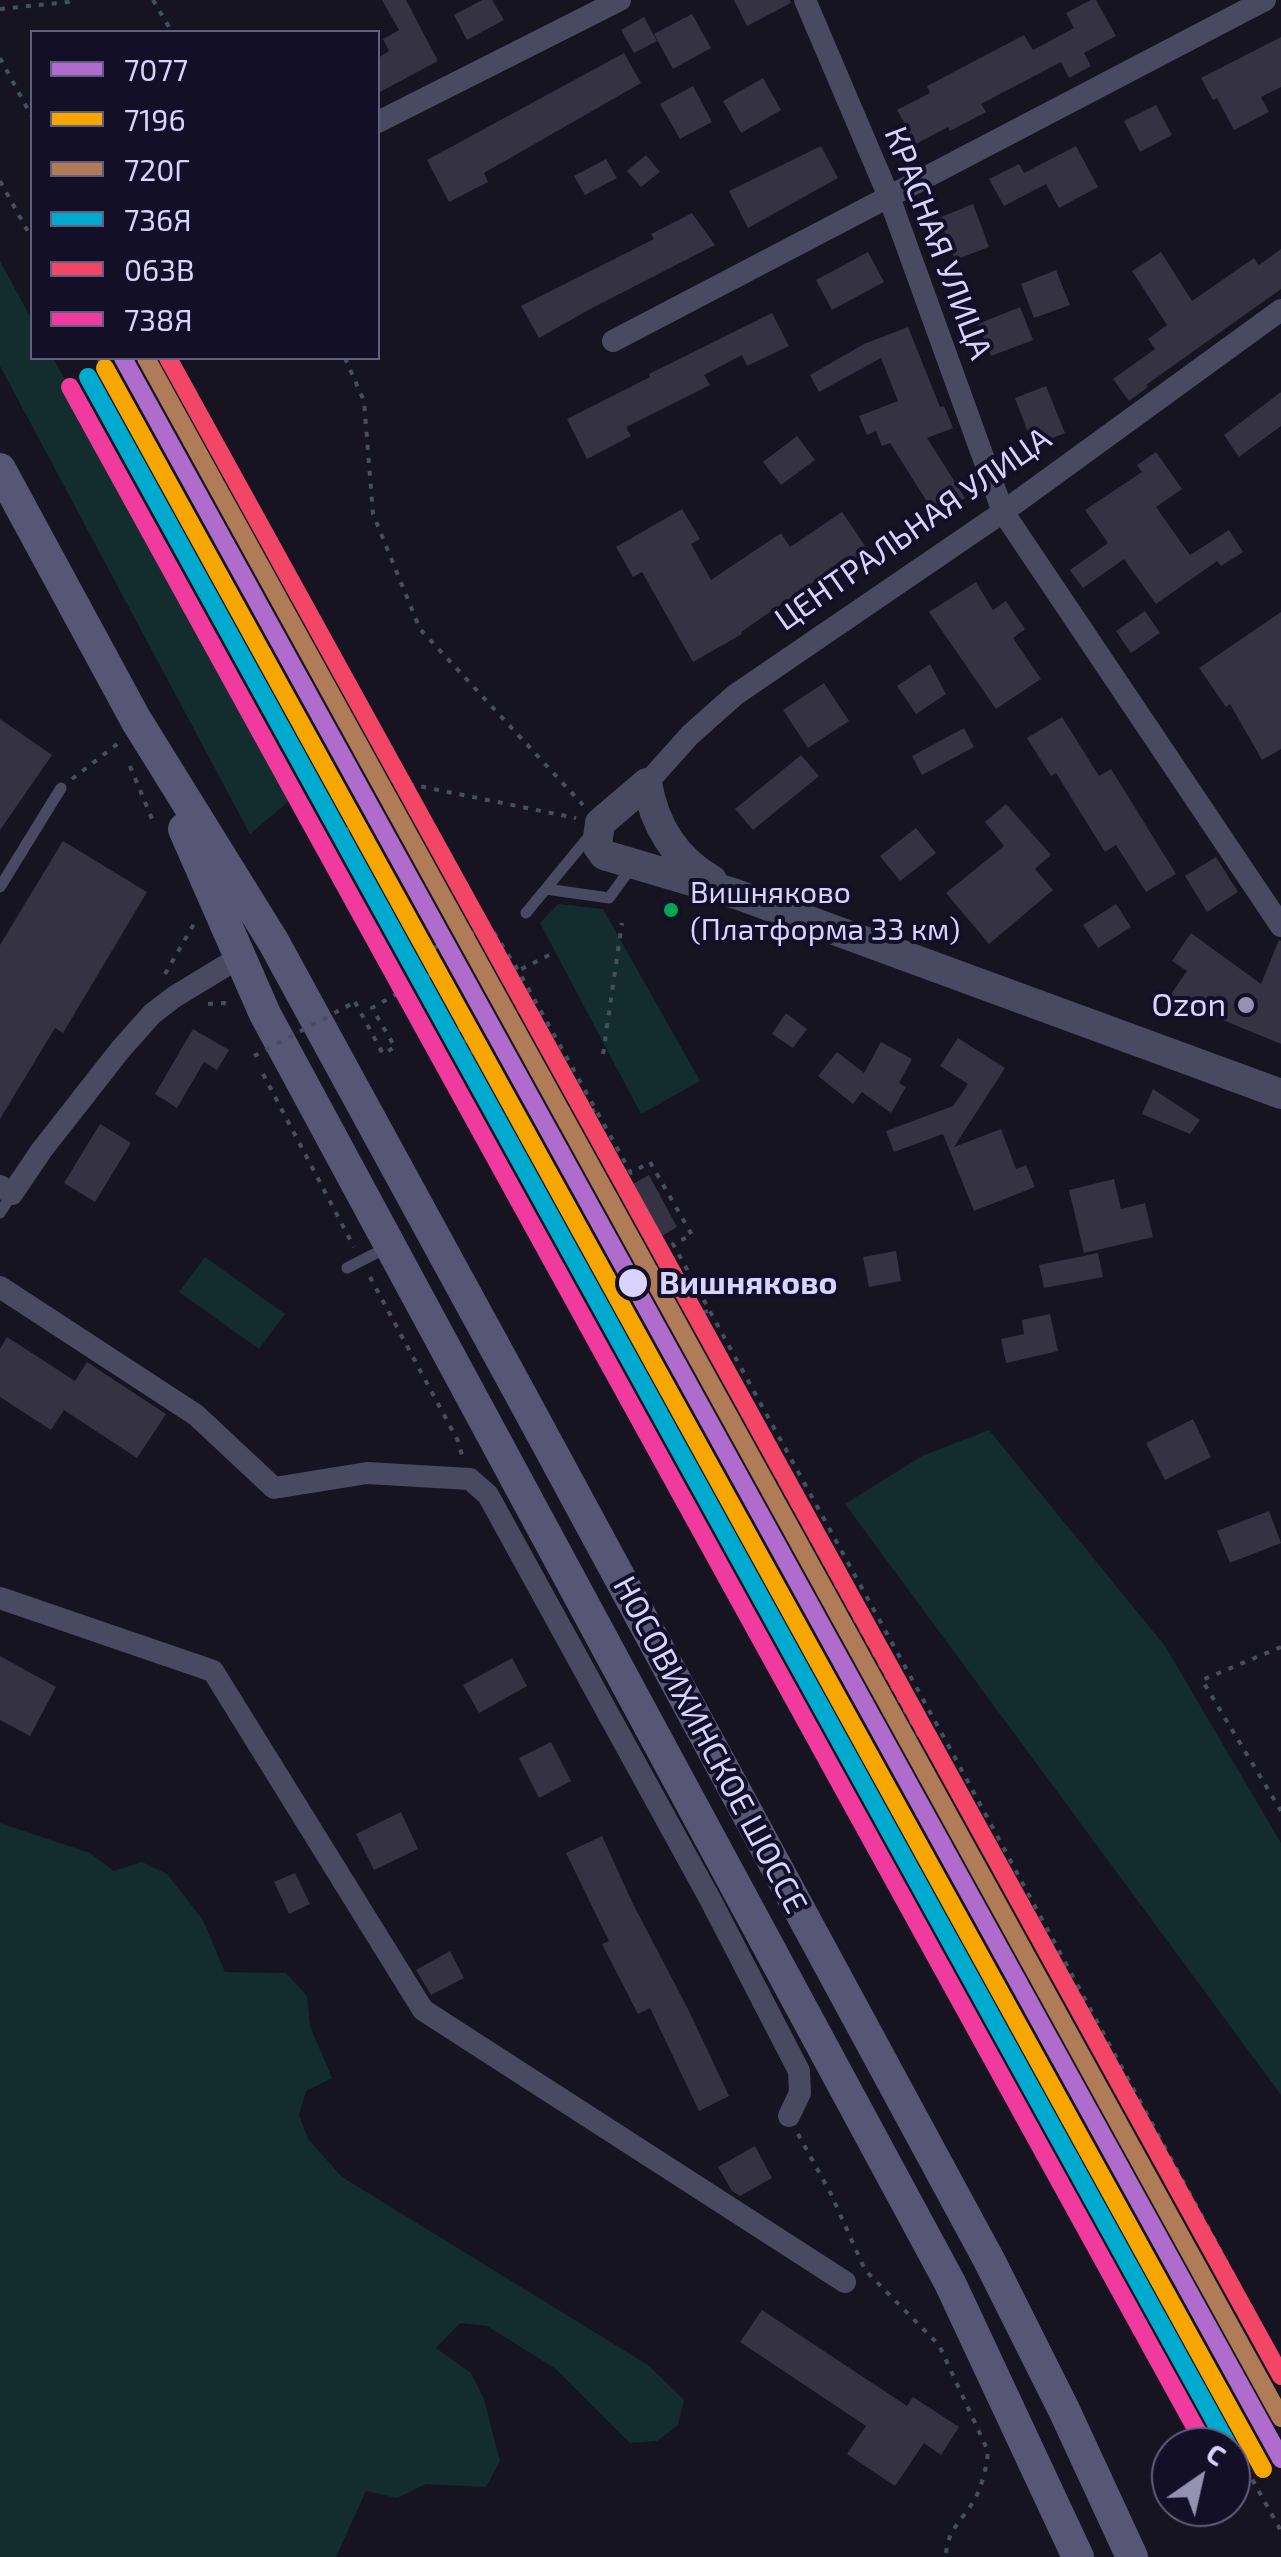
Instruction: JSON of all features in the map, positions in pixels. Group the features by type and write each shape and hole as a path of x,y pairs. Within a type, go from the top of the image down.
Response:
{"main road":[{"name":"НОСОВИХИНСКОЕ ШОССЕ","path":"0,469 240,958 376,1253 950,2283 1078,2557"},
{"name":"НОСОВИХИНСКОЕ ШОССЕ","path":"128,731 273,941 989,2260 1132,2557"}],"street":[{"path":"380,121 620,0"},
{"name":"КРАСНАЯ УЛИЦА","path":"805,0 889,197 1003,512 1281,926"},
{"path":"613,341 1265,0"},
{"name":"ЦЕНТРАЛЬНАЯ УЛИЦА","path":"600,824 735,695 1003,512 1281,310"},
{"path":"647,783 651,808 671,843 702,874 736,894"},
{"path":"600,824 596,845 604,855 736,894 1281,1094"},
{"path":"4,1198 152,1014 174,997 273,941"},
{"path":"0,1286 196,1415 274,1488 368,1473 470,1478 488,1494 710,1899 799,2071 800,2093 789,2116"},
{"path":"0,1598 213,1671 423,2010 844,2282"}],"lane":[{"path":"0,887 60,788"},
{"path":"526,913 600,824"},
{"path":"546,888 609,898 635,864"},
{"path":"347,1268 376,1253"}],"path":[{"path":"0,9 71,0"},
{"path":"154,0 171,30"},
{"path":"0,58 30,113"},
{"path":"0,181 30,235"},
{"path":"99,360 343,798 347,832 419,981 1281,2530"},
{"path":"166,360 399,782 600,824"},
{"path":"347,360 364,400 373,514 420,629 600,824"},
{"path":"60,788 128,731"},
{"path":"127,760 158,832"},
{"path":"162,978 196,921"},
{"path":"603,1054 622,923"},
{"path":"410,961 460,934 493,930 631,1173 650,1162 692,1235 674,1244 1281,2363"},
{"path":"549,955 504,978 919,1736"},
{"path":"254,1056 355,1002 383,1054 394,1048 372,1008 441,969 876,1756"},
{"path":"439,1016 446,1012 470,1058 475,1055 458,1025 468,1019"},
{"path":"261,1070 282,1112 376,1253 458,1441 470,1478"},
{"path":"579,1118 596,1109"},
{"path":"689,1318 710,1310"},
{"path":"1281,1647 1202,1680 1281,1811"},
{"path":"789,2116 866,2270 940,2345 988,2451 988,2464 975,2499 954,2526 946,2557"}],"green space":[{"path":"0,261 30,316 30,360 54,360 294,797 250,834 0,366"},
{"path":"558,904 603,909 700,1081 641,1114 540,923"},
{"path":"205,1257 285,1314 259,1349 179,1292"},
{"path":"989,1430 1165,1646 1281,1843 1281,2095 845,1504 922,1456"},
{"path":"0,1823 90,1853 114,1871 142,1862 167,1874 203,1920 225,1972 286,1973 307,1996 310,2026 332,2078 306,2091 299,2115 308,2139 342,2177 648,2365 684,2400 678,2425 657,2441 630,2443 556,2369 487,2326 460,2323 436,2348 471,2373 484,2399 500,2461 486,2487 426,2484 397,2498 366,2491 336,2557 0,2557"}],"building":[{"path":"382,0 406,0 438,61 380,92 380,57 389,51 383,39 399,30"},
{"path":"482,0 492,0 504,20 467,40 454,15"},
{"path":"734,0 790,0 791,3 747,26"},
{"path":"1096,0 1116,36 1084,53 1091,66 1069,78 1061,62 981,104 986,112 916,144 897,110 930,93 927,86 1024,35 1033,50 1074,28 1066,13"},
{"path":"692,14 711,48 673,69 654,34"},
{"path":"644,17 657,41 634,53 621,30"},
{"path":"1281,37 1281,87 1261,97 1269,112 1234,130 1201,78"},
{"path":"624,53 641,83 484,173 488,182 449,202 427,160"},
{"path":"763,78 781,110 741,133 723,101"},
{"path":"693,86 712,122 680,139 660,104"},
{"path":"1156,105 1172,135 1140,152 1124,121"},
{"path":"821,146 838,178 748,228 729,191"},
{"path":"1076,146 1098,187 1059,208 1046,184 1004,206 989,179 1019,164 1024,173"},
{"path":"646,155 660,172 641,187 627,171"},
{"path":"606,159 617,178 585,195 574,176"},
{"path":"973,204 989,247 955,260 939,218"},
{"path":"692,213 715,245 539,338 521,306 654,239 651,234"},
{"path":"1281,249 1281,289 1129,401 1113,379 1155,349 1148,339 1167,325 1132,271 1161,252 1192,301 1254,258 1259,265"},
{"path":"868,252 884,282 832,310 816,280"},
{"path":"1056,270 1070,305 1034,318 1021,284"},
{"path":"1020,307 1033,340 991,356 978,324"},
{"path":"772,313 789,346 747,366 742,355 704,375 710,385 626,427 631,436 587,459 567,419"},
{"path":"908,327 940,407 944,406 953,428 927,438 965,498 936,516 890,443 882,446 876,431 867,435 859,416 898,401 881,358 819,392 810,375 864,344"},
{"path":"1046,386 1065,433 1033,446 1015,398"},
{"path":"1281,392 1281,426 1239,457 1224,435"},
{"path":"797,436 815,460 781,485 763,462"},
{"path":"1156,452 1182,489 1156,507 1190,555 1229,530 1243,552 1221,566 1217,561 1156,604 1124,559 1083,588 1070,570 1108,543 1085,510 1142,472 1137,465"},
{"path":"682,509 700,539 691,544 711,580 781,533 790,547 842,512 868,550 836,571 834,568 742,634 693,662 642,572 633,577 616,547"},
{"path":"976,582 993,610 1006,601 1025,629 1013,638 1041,679 996,709 929,612"},
{"path":"1145,611 1160,633 1131,653 1116,631"},
{"path":"1281,612 1281,749 1262,760 1230,704 1226,707 1199,668"},
{"path":"930,664 946,694 916,714 897,686"},
{"path":"824,683 849,721 808,748 783,710"},
{"path":"1062,717 1099,776 1111,769 1176,874 1146,892 1116,845 1105,852 1056,773 1051,776 1027,738"},
{"path":"0,719 52,755 0,830"},
{"path":"964,728 974,747 922,775 912,756"},
{"path":"801,755 819,776 753,830 735,809"},
{"path":"1006,804 1051,855 1035,869 1053,890 989,944 946,893 1004,846 985,822"},
{"path":"916,828 936,853 900,881 880,856"},
{"path":"63,841 147,892 63,1033 55,1028 0,1119 0,945"},
{"path":"1216,857 1238,892 1207,912 1185,876"},
{"path":"1116,904 1131,927 1098,948 1083,925"},
{"path":"1191,933 1261,984 1281,941 1281,1044 1206,1013 1201,1019 1169,997 1187,971 1172,961"},
{"path":"786,1013 807,1029 793,1048 772,1034"},
{"path":"193,1029 229,1050 217,1070 204,1062 177,1108 155,1094"},
{"path":"958,1038 1005,1068 954,1147 1001,1129 1016,1169 1026,1165 1035,1187 974,1211 943,1134 894,1152 886,1131 953,1106 968,1084 940,1066"},
{"path":"881,1042 912,1059 899,1083 906,1087 891,1113 862,1092 853,1104 818,1076 837,1052 864,1073"},
{"path":"1153,1089 1200,1120 1190,1134 1142,1114"},
{"path":"100,1124 131,1143 95,1202 64,1183"},
{"path":"649,1175 677,1227 660,1237 631,1185"},
{"path":"1114,1179 1121,1209 1145,1203 1153,1237 1084,1253 1069,1190"},
{"path":"896,1251 901,1281 869,1287 863,1257"},
{"path":"1098,1253 1103,1277 1044,1288 1039,1265"},
{"path":"1050,1314 1058,1351 1006,1363 1001,1339 1024,1334 1022,1320"},
{"path":"7,1337 75,1381 87,1362 166,1414 137,1458 64,1410 51,1430 0,1397 0,1349"},
{"path":"1193,1419 1211,1457 1165,1480 1146,1443"},
{"path":"1269,1511 1281,1543 1230,1563 1217,1531"},
{"path":"0,1656 56,1687 30,1736 0,1720"},
{"path":"512,1658 527,1686 479,1713 463,1685"},
{"path":"551,1742 571,1781 539,1798 519,1758"},
{"path":"401,1812 418,1849 374,1870 356,1834"},
{"path":"602,1836 729,2096 699,2111 650,2008 638,2014 602,1944 609,1941 566,1853"},
{"path":"295,1873 310,1904 289,1914 274,1882"},
{"path":"450,1951 464,1978 431,1995 416,1970"},
{"path":"755,2146 772,2178 740,2196 732,2191 718,2167"},
{"path":"762,2310 907,2406 913,2397 959,2427 941,2455 924,2443 895,2486 847,2454 866,2426 740,2342"}],"transit line":[{"name":"7077","path":"124,360 1281,2459"},
{"name":"720Г","path":"147,360 1281,2418"},
{"name":"063В","path":"169,360 1281,2376"},
{"name":"7196","path":"105,368 1263,2469"},
{"name":"736Я","path":"88,377 1218,2427"},
{"name":"738Я","path":"70,387 1195,2427"}],"place":[{"name":"Вишняково (Платформа 33 км)","path":"671,910"},
{"name":"Ozon","path":"1246,1005"},
{"name":"Вишняково","path":"633,1283"}]}
